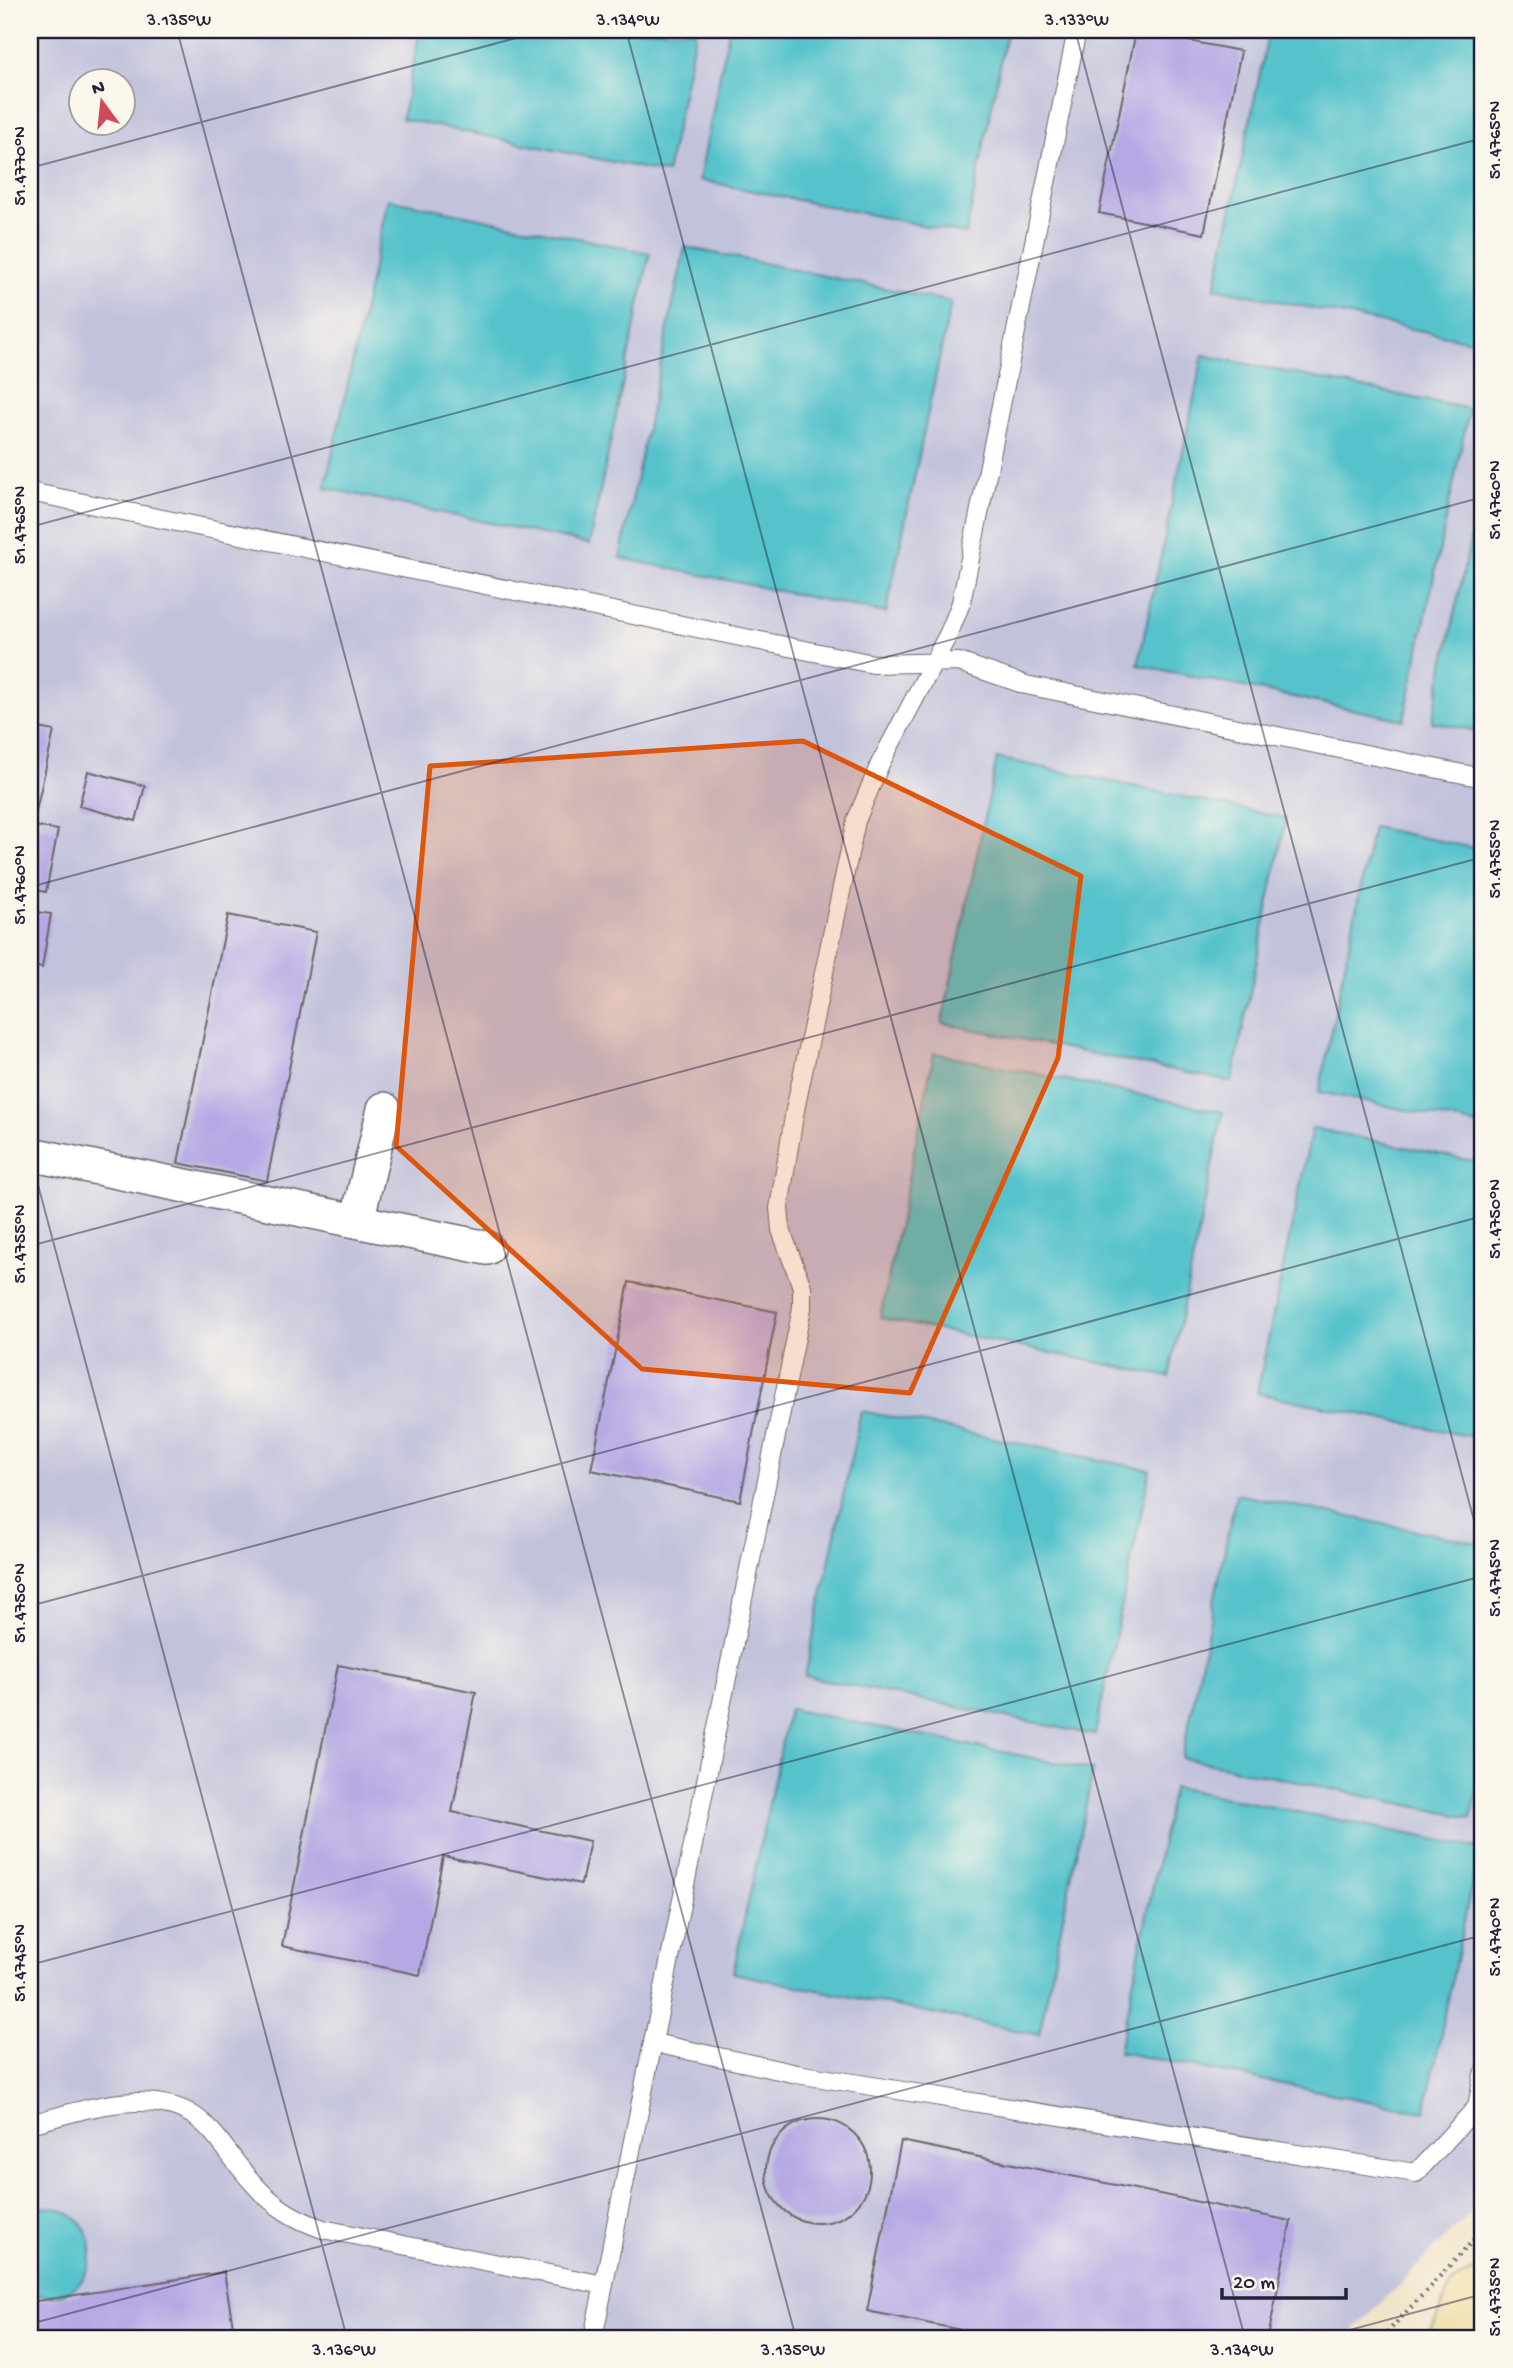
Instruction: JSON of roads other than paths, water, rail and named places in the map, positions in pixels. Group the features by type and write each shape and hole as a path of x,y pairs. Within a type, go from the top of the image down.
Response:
{"street":[{"path":"357,1221 384,1109"},
{"path":"30,1154 487,1248"}],"lane":[{"path":"593,2338 802,1308 802,1287 781,1230 779,1208 795,1110 856,821 880,764 949,633 961,603 1077,30"},
{"path":"30,492 873,664 959,662 1026,685 1483,778"},
{"path":"654,2043 797,2074 1416,2173 1477,2107 1483,2074"},
{"path":"30,2124 96,2108 135,2102 170,2105 195,2115 215,2133 252,2182 273,2203 296,2219 323,2229 604,2285"}],"water":[{"path":"420,30 696,30 667,173 402,119"},
{"path":"729,30 1007,30 966,234 699,180"},
{"path":"1269,30 1483,30 1481,343 1215,288"},
{"path":"388,199 650,253 589,544 325,488"},
{"path":"685,247 951,302 886,613 620,558"},
{"path":"1203,355 1469,409 1404,720 1138,665"},
{"path":"1483,479 1483,732 1432,722"},
{"path":"997,758 1286,818 1232,1082 942,1023"},
{"path":"1373,827 1483,850 1483,1126 1319,1092"},
{"path":"934,1053 1223,1112 1169,1377 880,1318"},
{"path":"1312,1128 1483,1163 1483,1439 1257,1393"},
{"path":"861,1411 1150,1470 1095,1735 805,1676"},
{"path":"1236,1494 1483,1544 1483,1760 1471,1818 1182,1758"},
{"path":"789,1709 1093,1770 1039,2035 733,1973"},
{"path":"1173,1787 1479,1848 1425,2112 1119,2052"},
{"path":"48,2207 70,2214 84,2228 90,2244 90,2262 83,2278 70,2290 53,2296 30,2293 30,2211"}]}
